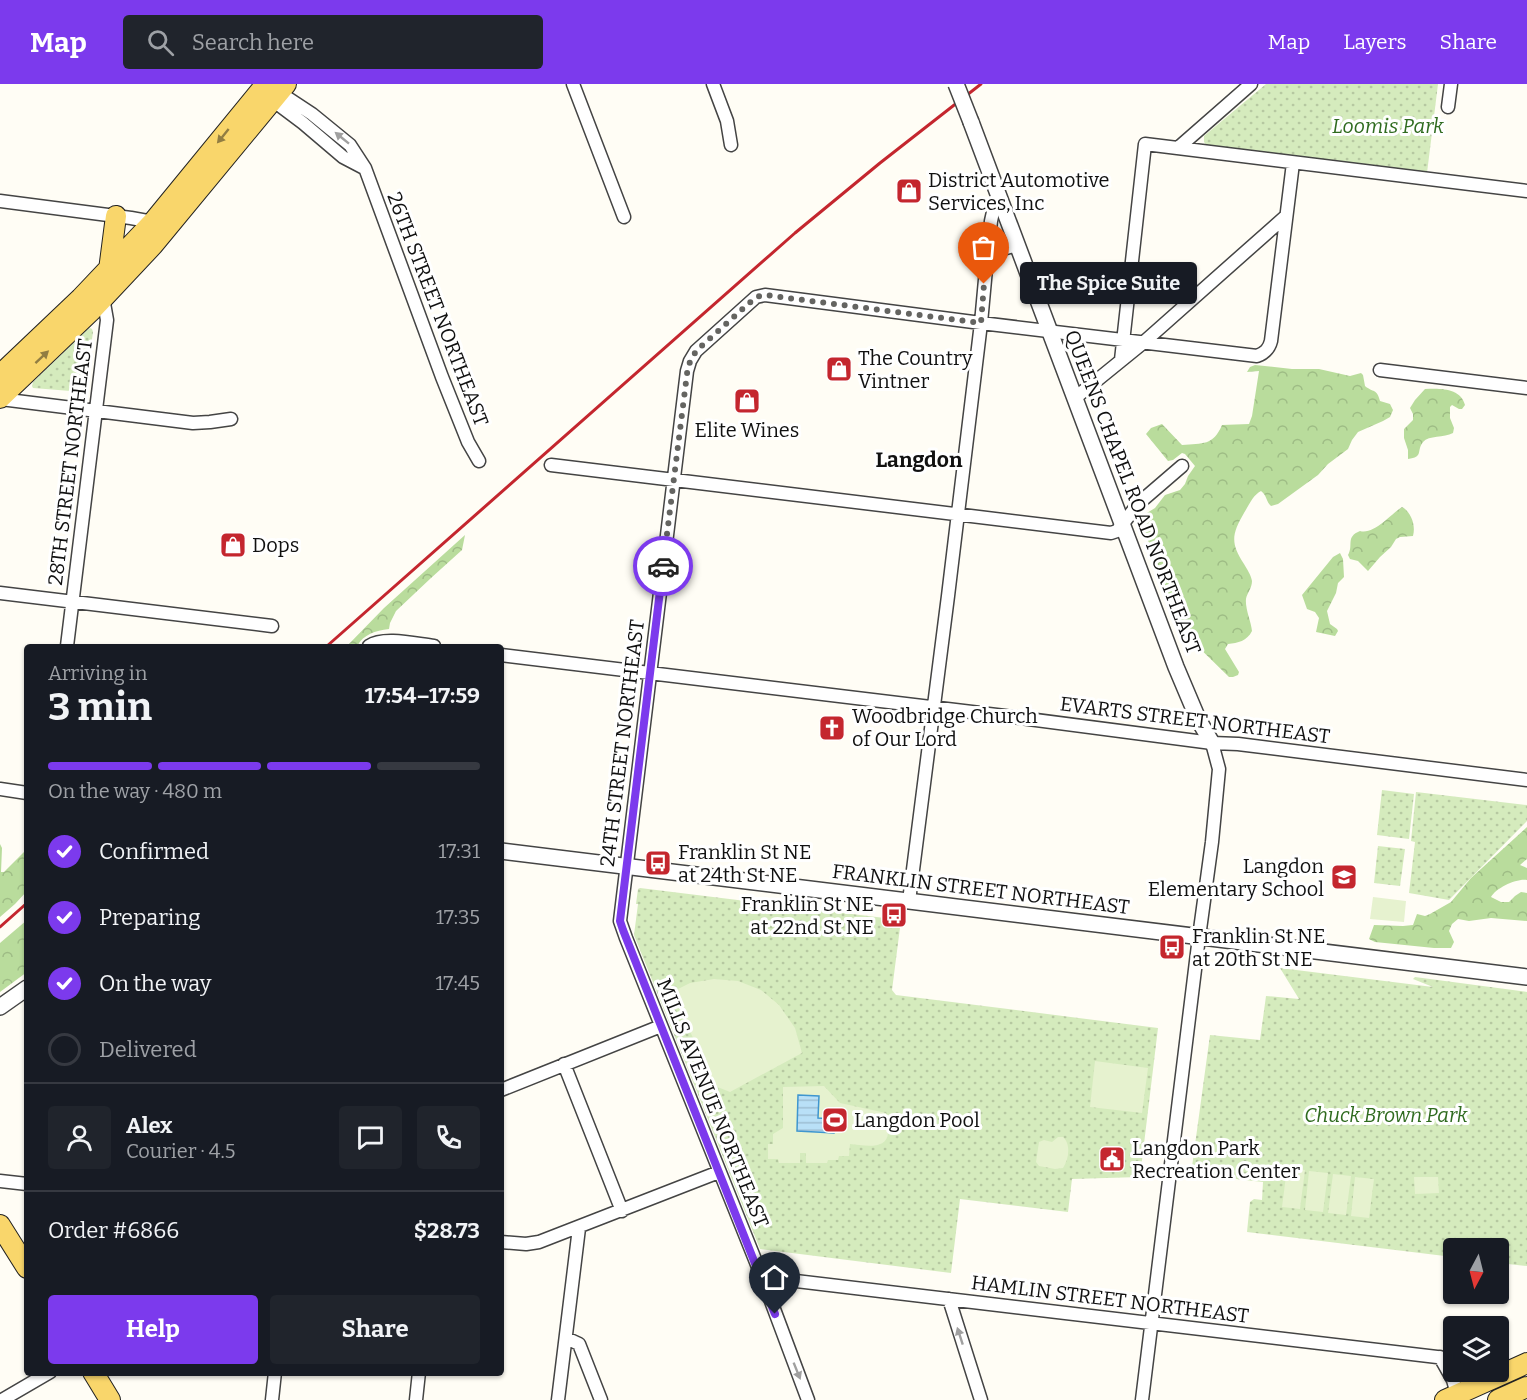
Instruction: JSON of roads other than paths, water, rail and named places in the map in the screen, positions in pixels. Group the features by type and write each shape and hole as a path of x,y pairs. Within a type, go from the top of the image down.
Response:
{"main road":[{"path":"0,398 160,226 272,89"},
{"path":"0,375 98,292 109,270 116,216"},
{"path":"109,270 160,226"},
{"path":"0,1225 24,1263"},
{"path":"1509,1369 1527,1364"},
{"path":"95,1376 110,1400"},
{"path":"1451,1397 1480,1382"},
{"path":"1498,1400 1527,1387"}],"street":[{"path":"573,84 624,217"},
{"path":"713,84 727,121 731,145"},
{"name":"QUEENS CHAPEL ROAD NORTHEAST","path":"956,84 1181,678 1198,719 1212,743"},
{"path":"1178,148 1251,84"},
{"path":"1448,107 1451,84"},
{"name":"26TH STREET NORTHEAST","path":"272,89 303,123 342,157 365,168 442,377 468,442 479,461"},
{"path":"1121,360 1145,144 1527,191"},
{"path":"981,323 1257,356 1264,353 1270,345 1293,163"},
{"path":"0,201 116,216 160,226"},
{"path":"909,901 995,203"},
{"path":"1075,398 1143,342 1286,216"},
{"path":"987,258 999,250 1017,245"},
{"name":"28TH STREET NORTHEAST","path":"67,644 107,320 105,303 98,292"},
{"name":"24TH STREET NORTHEAST","path":"620,921 687,371 696,351 756,297 765,295 981,323"},
{"path":"1380,370 1527,388"},
{"path":"0,398 193,423 231,418"},
{"path":"551,465 1111,532 1117,531 1139,503 1182,466"},
{"path":"0,593 272,626"},
{"path":"372,644 385,641 414,644"},
{"name":"EVARTS STREET NORTHEAST","path":"504,655 1527,780"},
{"path":"1142,1400 1212,842 1219,769 1212,743"},
{"path":"0,789 24,793"},
{"name":"FRANKLIN STREET NORTHEAST","path":"504,851 1527,977"},
{"name":"MILLS AVENUE NORTHEAST","path":"620,921 762,1277 808,1400"},
{"path":"0,1007 24,990"},
{"path":"504,1089 661,1026"},
{"path":"564,1064 622,1211"},
{"path":"504,1242 534,1244 719,1172"},
{"path":"0,1181 24,1184"},
{"path":"558,1400 579,1228"},
{"name":"HAMLIN STREET NORTHEAST","path":"762,1277 1443,1357"},
{"path":"949,1299 981,1400"},
{"path":"566,1338 579,1344 601,1400"},
{"path":"1440,1357 1453,1380 1451,1397"},
{"path":"2,1400 43,1376"},
{"path":"272,1400 275,1376"},
{"path":"416,1400 419,1376"}],"water":[{"path":"798,1095 819,1096 818,1118 835,1119 834,1133 797,1131"}],"railway":[{"path":"329,644 795,233 981,84"},
{"path":"0,927 24,906"}],"place":[{"name":"District Automotive Services, Inc","path":"909,191"},
{"name":"The Spice Suite","path":"984,284"},
{"name":"The Country Vintner","path":"839,369"},
{"name":"Elite Wines","path":"747,401"},
{"name":"Dops","path":"233,545"},
{"name":"Woodbridge Church of Our Lord","path":"832,728"},
{"name":"Franklin St NE at 24th St NE","path":"658,863"},
{"name":"Langdon Elementary School","path":"1344,877"},
{"name":"Franklin St NE at 22nd St NE","path":"894,915"},
{"name":"Franklin St NE at 20th St NE","path":"1172,947"},
{"name":"Langdon Pool","path":"835,1120"},
{"name":"Langdon Park Recreation Center","path":"1112,1159"}],"district":[{"name":"Langdon","path":"919,460"}],"park label":[{"name":"Loomis Park","path":"1388,126"},
{"name":"Chuck Brown Park","path":"1386,1115"}]}
